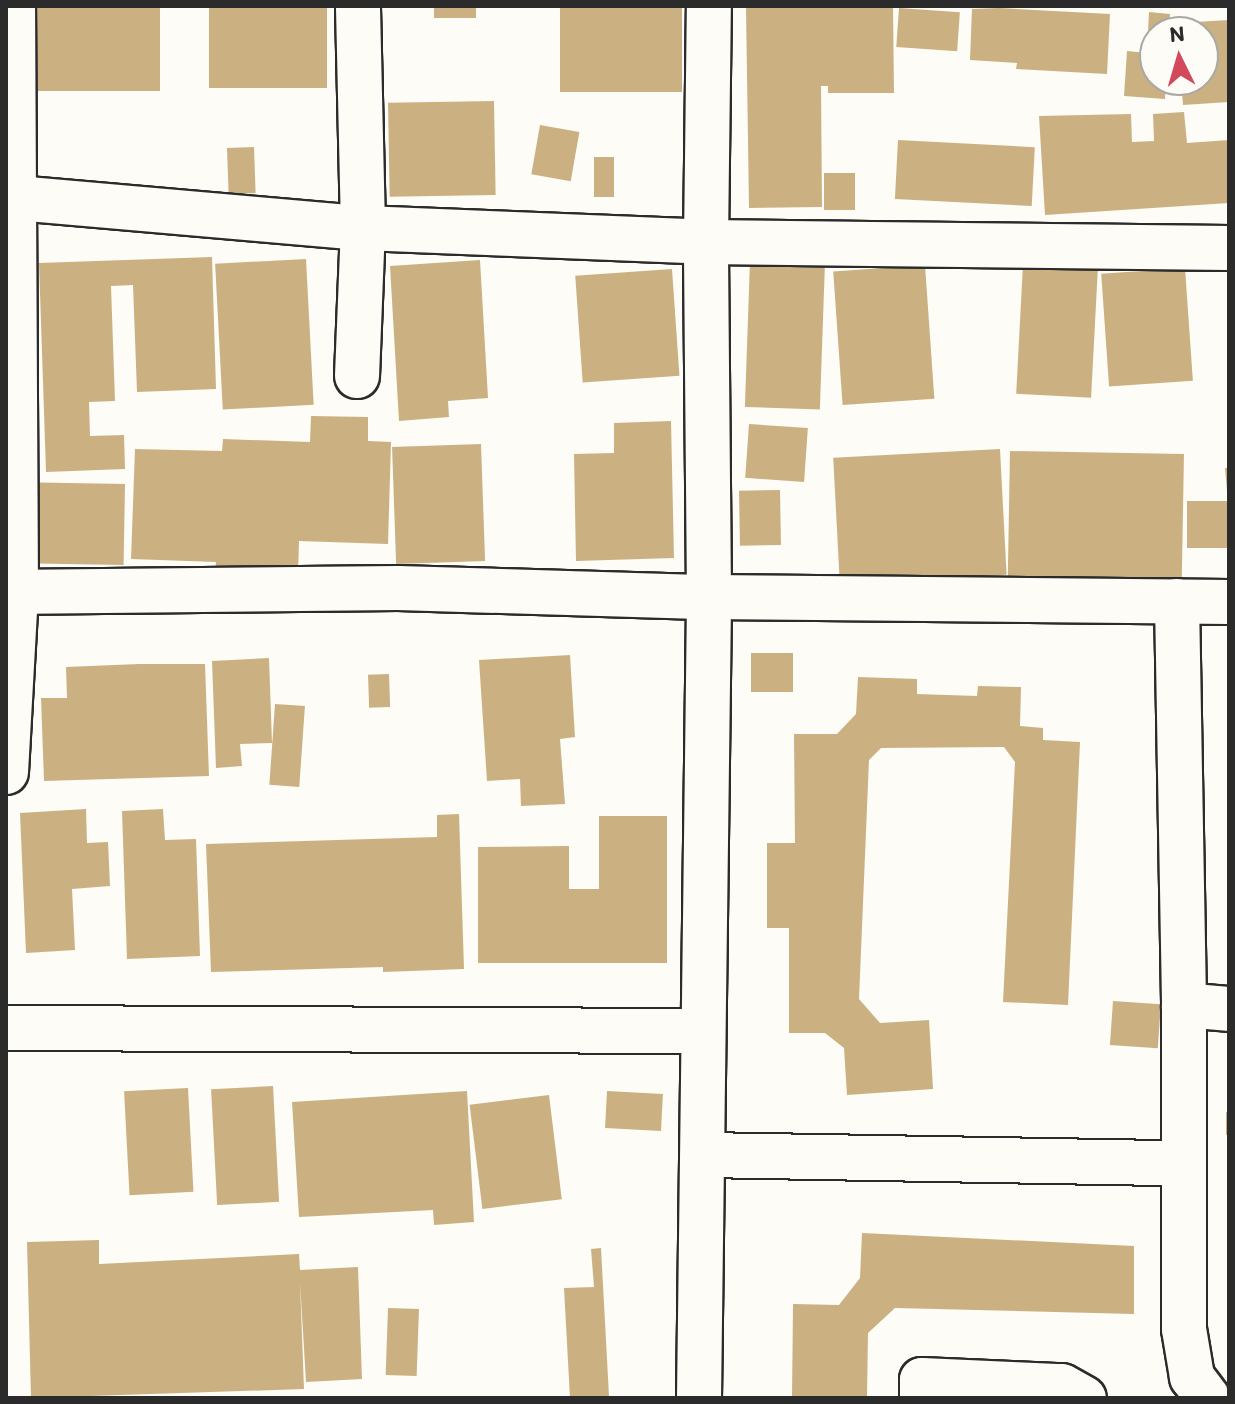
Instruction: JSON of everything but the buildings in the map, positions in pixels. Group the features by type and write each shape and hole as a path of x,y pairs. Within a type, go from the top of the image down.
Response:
{"street":[{"path":"6,772 11,592 13,6"},
{"path":"357,376 363,228 358,6"},
{"path":"699,1398 704,1155 701,1031 709,597 706,242 709,6"},
{"path":"10,197 363,228 706,242 1229,248"},
{"path":"11,592 398,588 709,597 1229,602"},
{"path":"1177,601 1184,1005 1184,1329 1192,1377 1208,1398"},
{"path":"1184,1005 1229,1009"},
{"path":"6,1028 701,1031"},
{"path":"704,1155 1184,1163"},
{"path":"922,1398 922,1380 1062,1386 1084,1398"}]}
